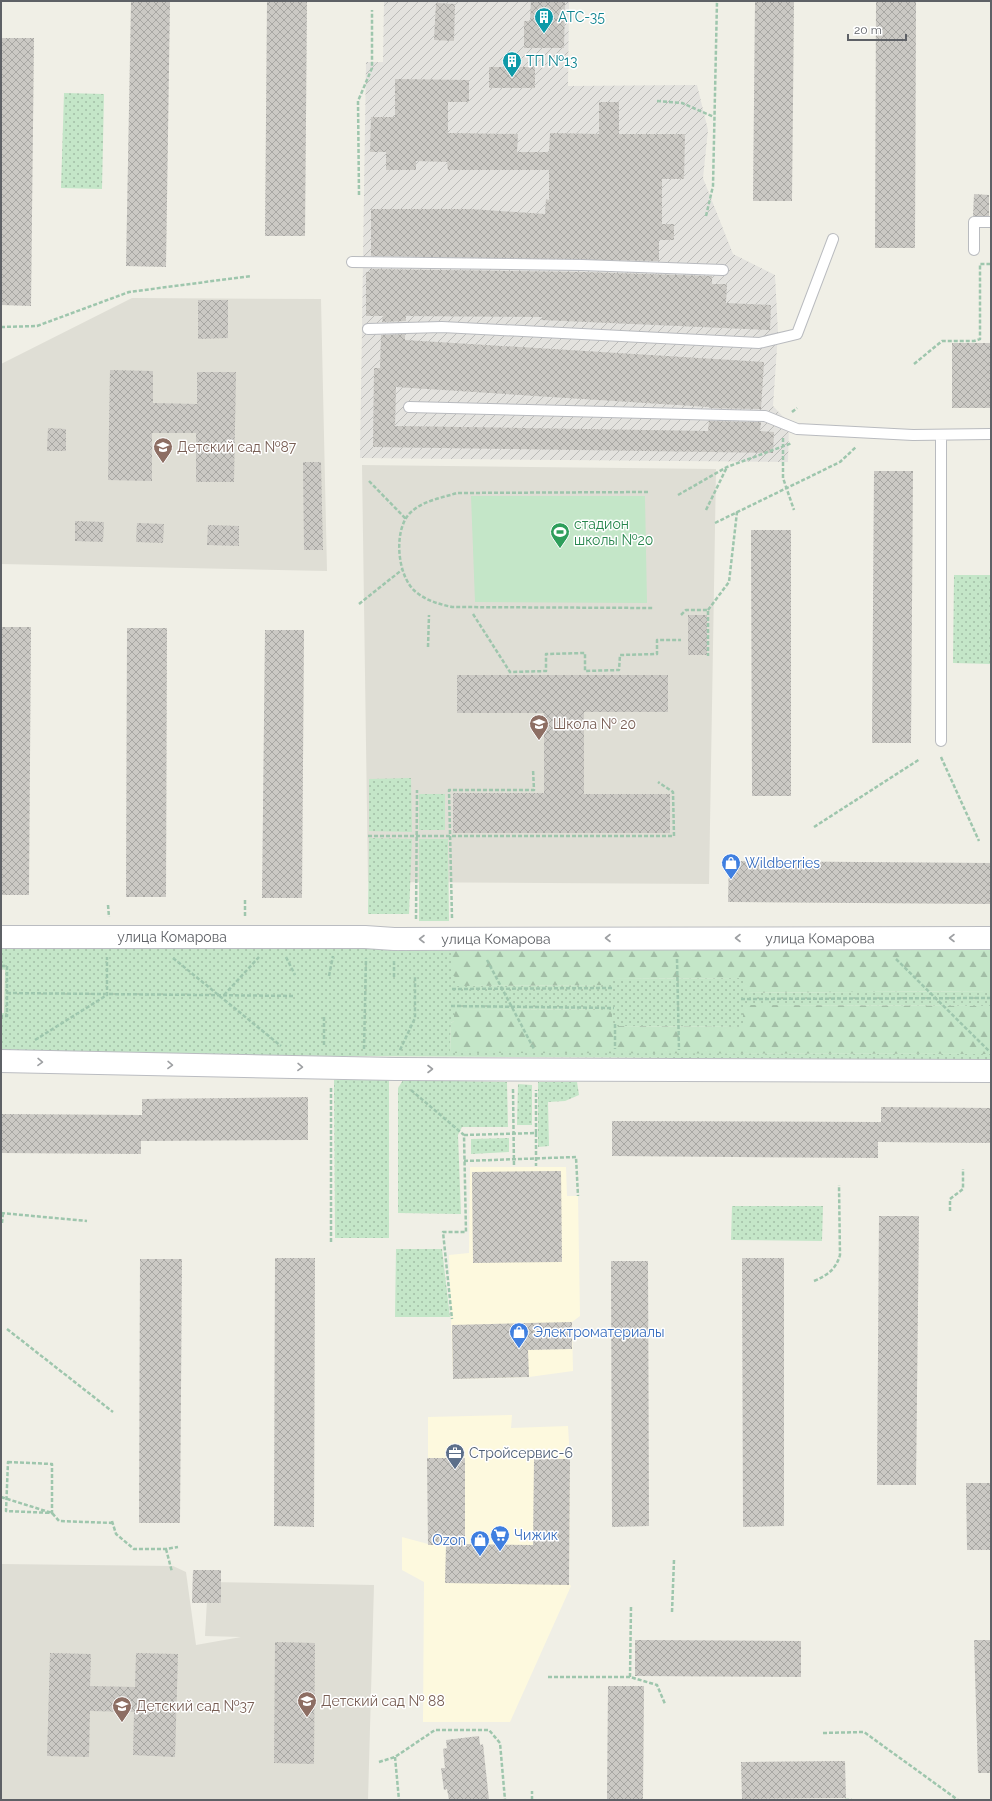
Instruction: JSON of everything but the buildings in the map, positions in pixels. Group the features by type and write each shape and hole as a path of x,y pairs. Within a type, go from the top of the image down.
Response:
{"street":[{"name":"улица Комарова","path":"1,937 365,936 394,940 991,938"},
{"path":"1,1062 395,1069 991,1071"}],"lane":[{"path":"974,250 974,222 991,222"},
{"path":"368,329 442,327 759,343 797,334 833,239"},
{"path":"352,262 582,265 723,270"},
{"path":"409,407 765,416 797,429 913,435 991,434"},
{"path":"941,435 941,741"}],"path":[{"path":"706,216 713,186 717,1"},
{"path":"359,195 358,101 372,68 372,10"},
{"path":"657,101 682,102 714,117"},
{"path":"914,364 942,341 974,341 980,339 980,264 991,264"},
{"path":"1,327 37,326 129,292 251,276"},
{"path":"788,414 797,408"},
{"path":"678,494 727,467 783,447 817,430"},
{"path":"783,432 783,478 794,510"},
{"path":"714,523 840,462 857,446"},
{"path":"706,510 727,467"},
{"path":"369,481 406,520"},
{"path":"648,492 457,493 430,500 409,514 400,533 400,558 405,577 415,591 434,603 452,607 654,608"},
{"path":"708,656 708,610 729,582 737,512"},
{"path":"359,604 402,569"},
{"path":"680,615 686,610 708,610"},
{"path":"428,647 429,614"},
{"path":"473,614 510,672 546,671 546,654 584,653 585,671 619,670 620,655 657,654 657,640 681,640"},
{"path":"941,757 979,841"},
{"path":"814,827 920,759"},
{"path":"452,922 450,790 534,790 533,769"},
{"path":"368,836 674,836 673,792 658,782"},
{"path":"416,790 416,922"},
{"path":"244,919 245,898"},
{"path":"108,905 109,921"},
{"path":"677,938 679,1051"},
{"path":"476,939 536,1052"},
{"path":"224,996 264,951"},
{"path":"169,954 286,1050"},
{"path":"364,1056 366,955"},
{"path":"107,956 107,995"},
{"path":"892,956 991,1052"},
{"path":"1,966 7,966 7,1016 1,1016"},
{"path":"397,1056 415,1018 415,977"},
{"path":"452,989 614,988"},
{"path":"7,994 295,996"},
{"path":"31,1042 107,995"},
{"path":"741,999 991,998"},
{"path":"452,1006 614,1008"},
{"path":"324,1017 324,1048"},
{"path":"615,1024 615,1052"},
{"path":"331,1083 331,1242"},
{"path":"406,1086 464,1135 536,1133"},
{"path":"513,1086 514,1167"},
{"path":"536,1086 536,1166"},
{"path":"452,1320 443,1232 466,1232 464,1135"},
{"path":"464,1161 576,1157 578,1196"},
{"path":"950,1211 950,1198 963,1189 962,1169"},
{"path":"814,1281 827,1275 837,1265 839,1260 839,1185"},
{"path":"2,1223 2,1213 87,1221"},
{"path":"7,1329 113,1412"},
{"path":"8,1462 52,1464 52,1513 6,1511 8,1462"},
{"path":"1,1497 52,1513 59,1521 112,1522 116,1534 134,1549 166,1549 178,1547"},
{"path":"166,1549 172,1572"},
{"path":"672,1612 674,1560"},
{"path":"630,1677 631,1607"},
{"path":"548,1677 630,1677 657,1685 665,1704"},
{"path":"379,1762 395,1757 435,1730 489,1730 500,1743 505,1800"},
{"path":"823,1733 864,1732 958,1800"},
{"path":"395,1757 399,1800"},
{"path":"532,1790 532,1800"},
{"path":"845,1800 852,1800"}],"shaded area":[{"path":"384,1 569,1 568,86 697,85 708,130 703,178 733,254 775,275 778,333 773,406 789,423 788,462 360,458 366,62 383,62"},
{"name":"Детский сад №87","path":"132,298 321,299 327,571 1,564 1,364"},
{"name":"Школа № 20","path":"362,465 716,469 709,884 368,882"},
{"path":"470,1167 566,1167 567,1196 578,1196 580,1316 572,1322 573,1371 529,1377 453,1379 449,1255 469,1253"},
{"path":"512,1415 511,1428 568,1426 570,1459 569,1584 571,1586 510,1722 423,1722 424,1582 402,1570 402,1537 428,1544 428,1417"},
{"name":"Детский сад №37","path":"1,1564 173,1566 186,1572 196,1645 241,1637 205,1636 208,1582 374,1585 368,1800 1,1800"}],"green space":[{"path":"64,93 104,94 102,189 61,188"},
{"name":"стадион школы №20","path":"471,496 645,496 647,603 475,602"},
{"path":"954,575 991,575 991,664 953,663"},
{"path":"411,778 412,832 369,831 369,779"},
{"path":"419,794 445,794 445,830 419,830"},
{"path":"369,838 412,839 409,914 368,914"},
{"path":"419,839 448,839 449,921 419,921"},
{"path":"991,941 455,977 455,986 611,985 612,979 743,978 743,993 991,991 991,1006 743,1005 743,1027 612,1026 612,1010 454,1009 454,1021 451,1023 450,1052 991,1054 991,1060 1,1054 1,1013 4,1013 5,970 1,969 1,943"},
{"path":"991,942 991,991 743,993 743,978 612,979 612,985 455,986 455,977 451,974 451,944"},
{"path":"743,1005 991,1006 991,1054 450,1053 451,1023 454,1021 454,1009 612,1010 612,1026 743,1027"},
{"path":"334,1080 389,1080 389,1238 335,1238"},
{"path":"403,1080 507,1082 508,1127 462,1127 458,1135 461,1214 398,1213 398,1088"},
{"path":"538,1082 577,1082 579,1095 565,1101 548,1102 549,1146 538,1147"},
{"path":"518,1084 532,1085 532,1125 517,1125"},
{"path":"509,1138 509,1152 471,1154 471,1139"},
{"path":"732,1206 823,1206 822,1241 731,1240"},
{"path":"396,1249 442,1249 450,1317 395,1317"}],"place":[{"name":"АТС-35","path":"544,34"},
{"name":"ТП №13","path":"512,78"},
{"name":"Детский сад №87","path":"163,464"},
{"name":"стадион школы №20","path":"560,549"},
{"name":"Школа № 20","path":"539,741"},
{"name":"Wildberries","path":"731,880"},
{"name":"Электроматериалы","path":"519,1349"},
{"name":"Стройсервис-6","path":"455,1470"},
{"name":"Чижик","path":"500,1552"},
{"name":"Ozon","path":"480,1557"},
{"name":"Детский сад № 88","path":"307,1718"},
{"name":"Детский сад №37","path":"122,1723"}]}
